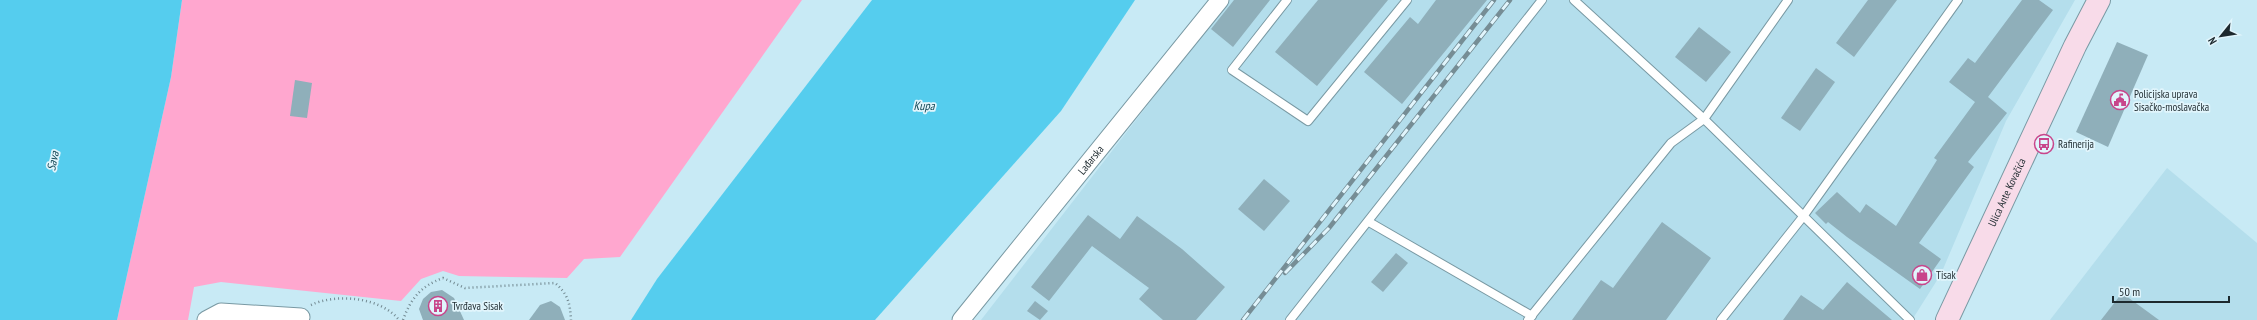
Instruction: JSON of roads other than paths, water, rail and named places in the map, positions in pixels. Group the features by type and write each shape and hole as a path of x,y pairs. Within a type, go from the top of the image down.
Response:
{"main road":[{"name":"Ulica Ante Kovačića","path":"1947,320 2075,46 2099,0"}],"street":[{"name":"Lađarska","path":"962,320 1220,0"},
{"path":"206,320 221,312 301,317"}],"lane":[{"path":"1287,0 1232,70 1308,121 1407,0"},
{"path":"1290,320 1369,222 1542,0"},
{"path":"1574,0 1704,119 1802,218 1910,320"},
{"path":"1369,222 1530,318 1671,143 1704,119 1788,0"},
{"path":"1721,320 1802,218 1958,0"}],"water":[{"name":"Sava","path":"0,0 182,0 171,77 117,320 0,320"},
{"name":"Kupa","path":"872,0 1135,0 1061,111 875,320 631,320 657,279"}],"railway":[{"path":"1243,320 1494,0"},
{"path":"1285,273 1329,228 1510,0"}],"place":[{"name":"Policijska uprava Sisačko-moslavačka","path":"2120,100"},
{"name":"Rafinerija","path":"2044,144"},
{"name":"Tisak","path":"1922,275"},
{"name":"Tvrđava Sisak","path":"438,306"}]}
